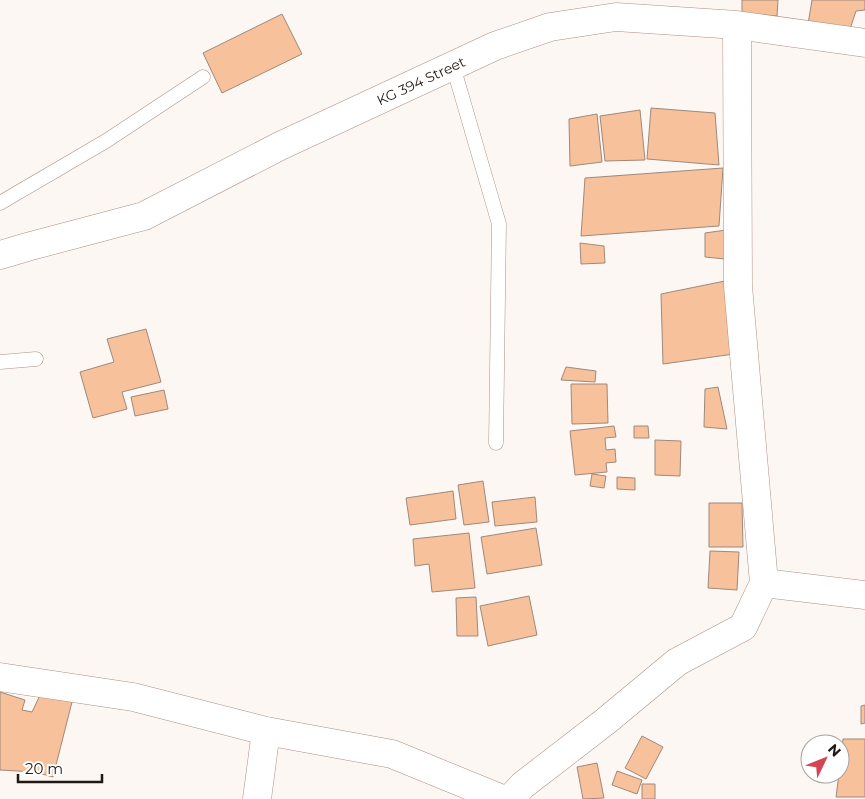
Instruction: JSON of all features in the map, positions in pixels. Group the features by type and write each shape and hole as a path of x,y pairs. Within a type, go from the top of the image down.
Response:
{"street":[{"path":"550,27 591,0"},
{"name":"KG 394 Street","path":"0,255 144,216 280,146 495,46 550,27 616,17 737,25 865,43"},
{"path":"510,799 523,785 606,722 678,662 743,627 764,583 738,286 737,25"},
{"path":"764,583 865,595"},
{"path":"0,677 133,697 266,731 392,754 502,799"},
{"path":"257,799 266,731"}],"lane":[{"path":"453,66 500,224 496,443"},
{"path":"0,203 106,141 203,77"},
{"path":"0,362 36,359"}],"building":[{"path":"742,0 778,0 777,16 742,15"},
{"path":"812,0 865,0 865,10 856,11 849,32 808,24"},
{"path":"282,14 302,54 222,93 203,53"},
{"path":"651,108 715,113 719,165 647,159"},
{"path":"640,110 645,160 605,161 600,116"},
{"path":"597,114 602,162 570,166 569,119"},
{"path":"723,168 719,226 581,236 585,178"},
{"path":"726,230 725,259 705,257 705,233"},
{"path":"580,243 604,246 605,263 581,264"},
{"path":"725,281 734,354 663,364 661,294"},
{"path":"146,329 161,382 122,392 127,409 93,418 80,372 114,362 107,339"},
{"path":"566,367 596,371 595,382 561,380"},
{"path":"571,384 607,384 608,423 572,424"},
{"path":"718,387 727,429 704,427 705,389"},
{"path":"164,390 168,409 135,416 131,397"},
{"path":"614,426 616,437 605,438 606,450 615,449 616,462 606,463 607,472 575,475 570,431"},
{"path":"634,426 648,426 649,438 634,438"},
{"path":"655,440 681,441 680,476 655,475"},
{"path":"592,474 606,476 604,488 590,486"},
{"path":"617,477 635,478 635,490 617,489"},
{"path":"483,481 489,522 464,525 458,485"},
{"path":"453,491 456,519 410,525 406,498"},
{"path":"535,497 537,522 495,526 492,502"},
{"path":"709,503 742,503 743,547 709,547"},
{"path":"536,528 542,565 487,574 481,537"},
{"path":"469,533 475,588 432,592 429,564 415,566 413,539"},
{"path":"710,551 739,552 737,590 708,588"},
{"path":"529,596 537,635 488,646 480,606"},
{"path":"476,597 478,636 457,636 456,598"},
{"path":"43,689 73,698 53,777 35,772 0,770 0,692 25,700 22,710 32,712"},
{"path":"865,705 865,723 861,724 861,706"},
{"path":"642,736 663,747 646,779 625,768"},
{"path":"850,739 865,739 865,797 836,797 838,784 850,784"},
{"path":"597,763 604,798 583,799 577,767"},
{"path":"617,771 642,780 637,794 612,785"},
{"path":"642,784 655,784 655,799 642,799"}]}
